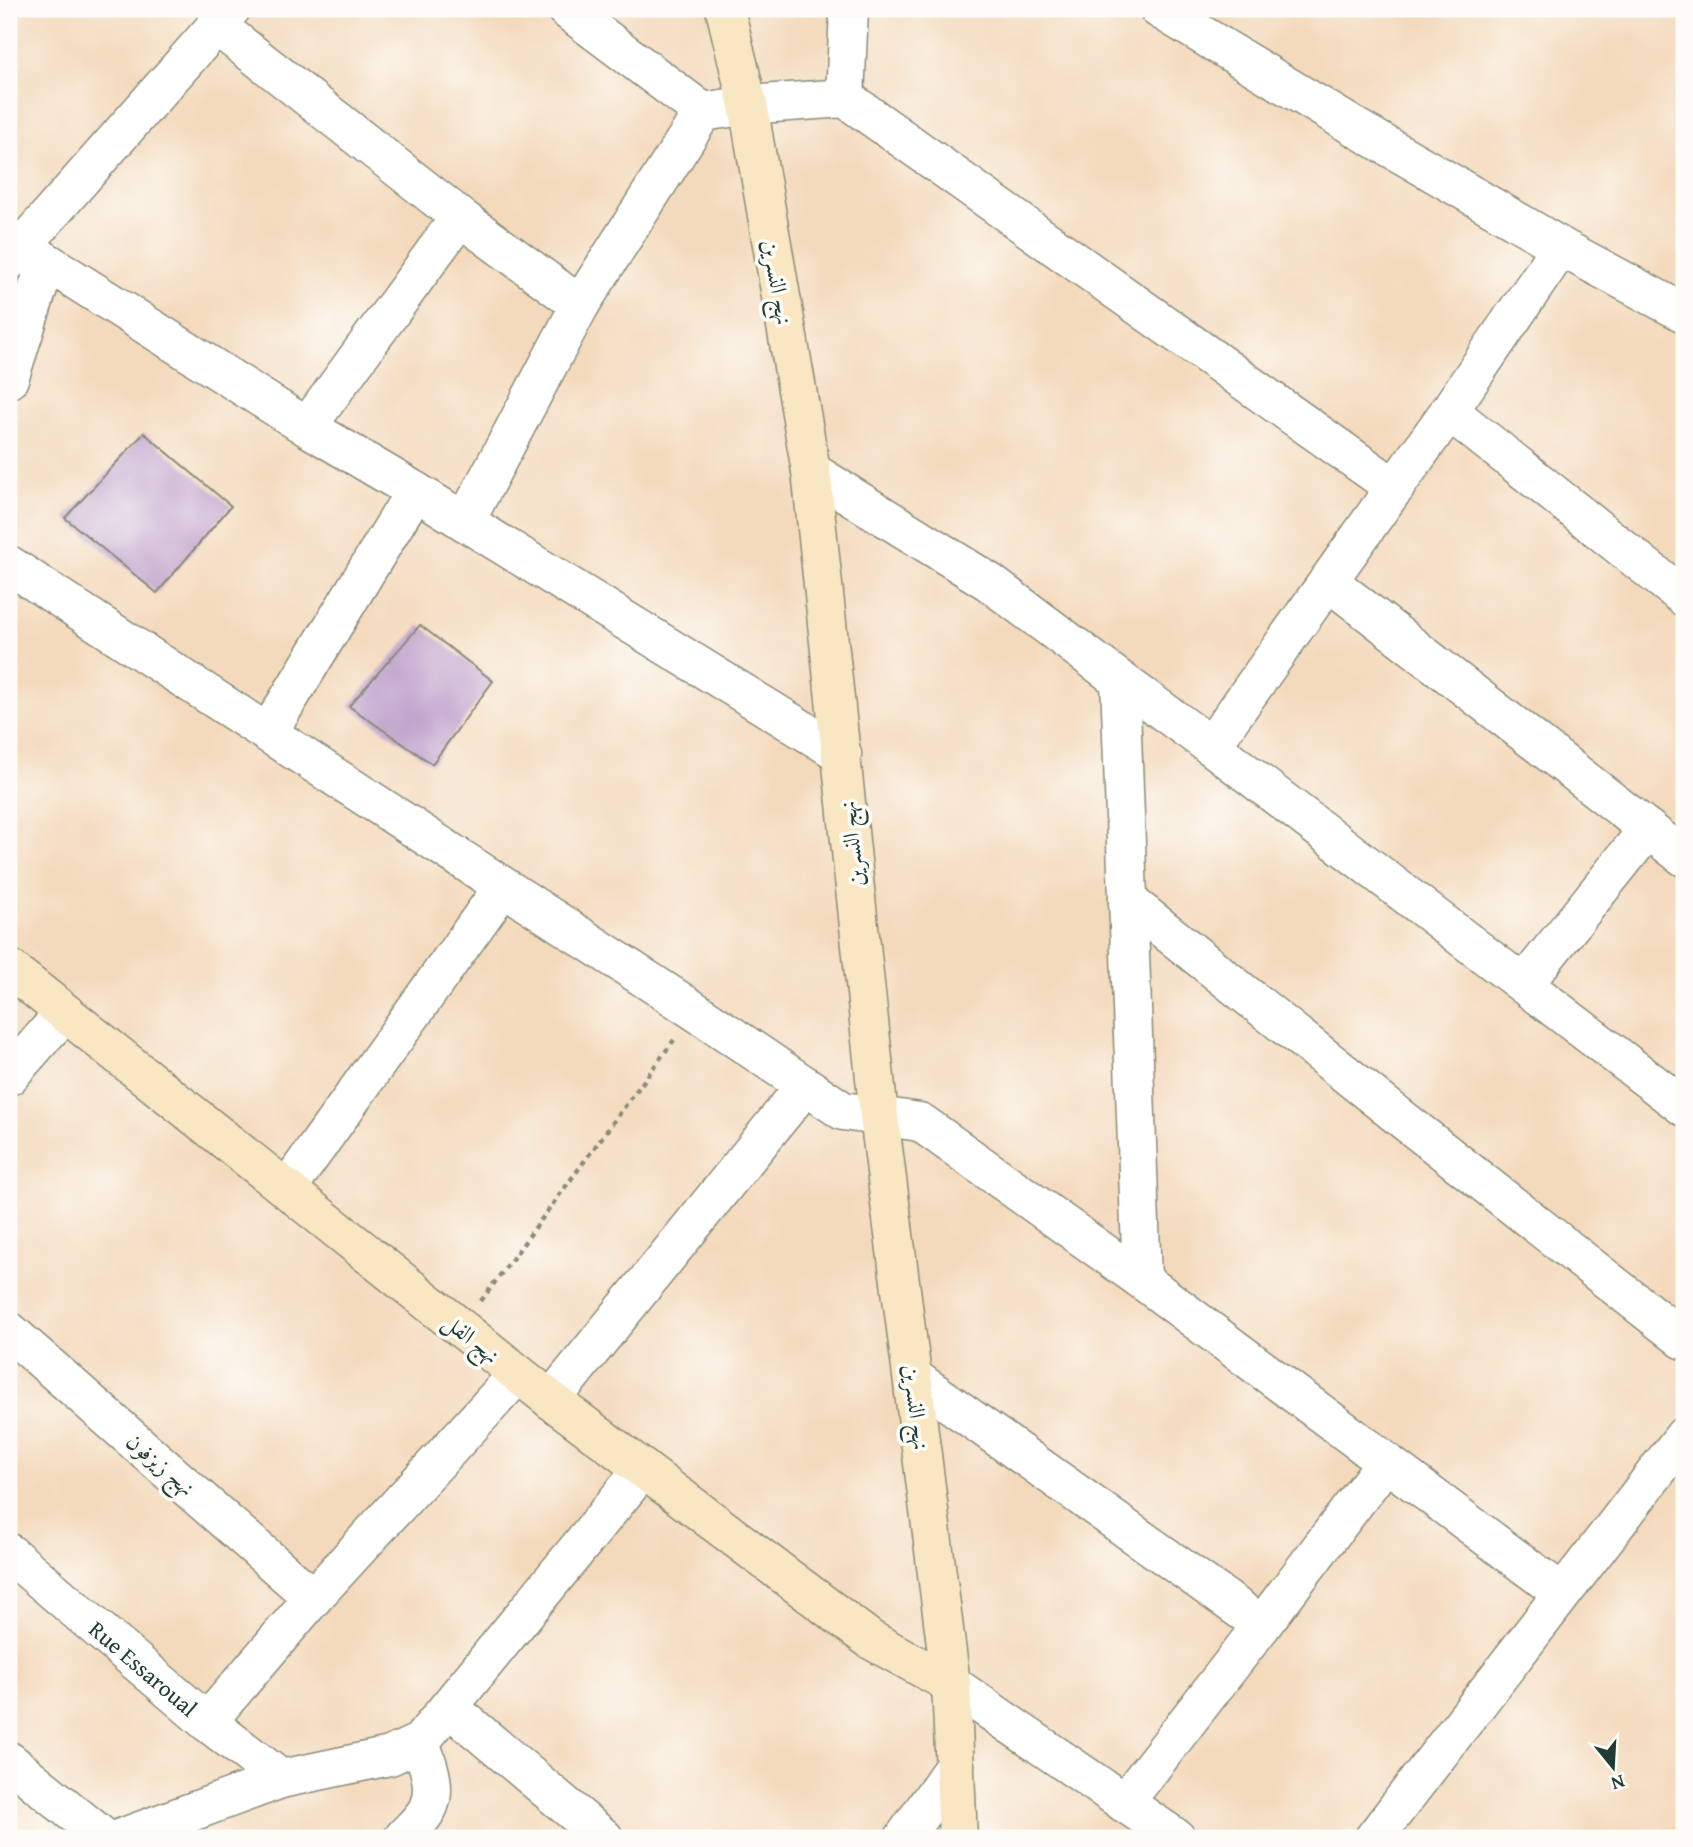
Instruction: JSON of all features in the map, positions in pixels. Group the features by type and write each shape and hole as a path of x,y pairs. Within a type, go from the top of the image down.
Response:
{"street":[{"path":"566,9 703,112 748,105 845,98 1395,488"},
{"name":"نهج النسرين","path":"725,9 748,105 811,471 880,1116 951,1684 958,1838"},
{"path":"845,98 849,9"},
{"path":"1159,9 1561,247 1684,313"},
{"path":"9,379 21,252 224,18 460,217 580,304"},
{"path":"465,522 580,304 703,112"},
{"path":"307,427 460,217"},
{"path":"1211,746 1450,411 1561,247"},
{"path":"21,252 842,754"},
{"path":"1450,411 1684,597"},
{"path":"811,471 989,582 1211,746 1684,1107"},
{"path":"268,733 415,491"},
{"path":"9,565 843,1111 920,1122 1142,1280 1562,1593"},
{"path":"1328,581 1684,857"},
{"path":"1120,680 1142,1280"},
{"path":"1524,984 1648,830"},
{"path":"288,1189 503,887"},
{"path":"1128,901 1684,1340"},
{"name":"نهج الفل","path":"9,968 551,1400 871,1640 951,1684"},
{"path":"9,1076 64,1013"},
{"path":"551,1400 806,1086"},
{"name":"نهج زيزفون","path":"9,1331 313,1598"},
{"path":"207,1722 313,1598 518,1374"},
{"path":"914,1378 1262,1625"},
{"path":"1374,1838 1684,1436"},
{"path":"1124,1803 1386,1462"},
{"path":"121,1838 281,1779 390,1756 420,1742 643,1469"},
{"name":"Rue Essaroual","path":"9,1553 207,1722 281,1779"},
{"path":"951,1684 1177,1838"},
{"path":"450,1708 604,1838"},
{"path":"403,1838 428,1810 431,1800 429,1768 420,1742"},
{"path":"9,1761 104,1838"},
{"path":"904,1838 955,1765"}],"path":[{"path":"460,1329 695,1012"}],"building":[{"path":"144,433 231,506 157,593 65,518"},
{"path":"420,625 493,681 432,764 349,706"}]}
